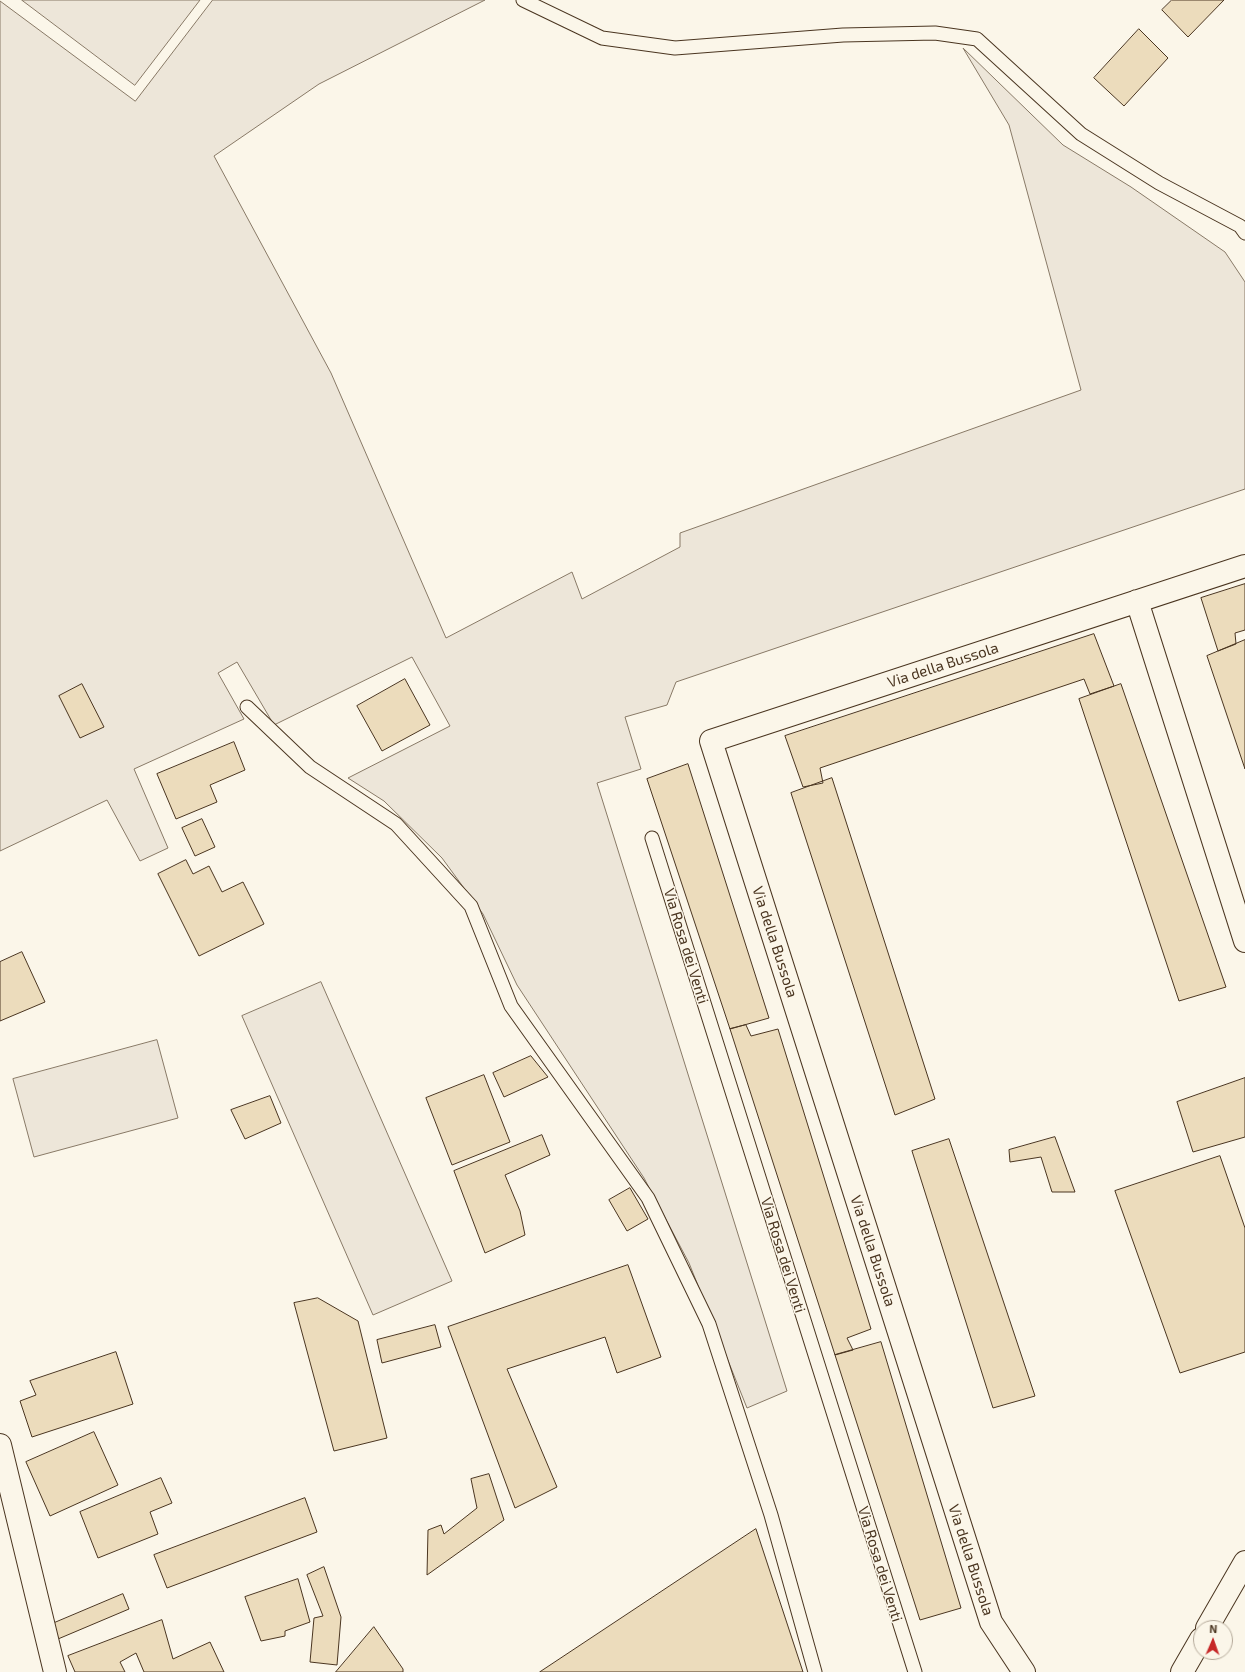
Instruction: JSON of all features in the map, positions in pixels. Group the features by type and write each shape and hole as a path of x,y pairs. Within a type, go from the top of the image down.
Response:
{"street":[{"name":"Via della Bussola","path":"1024,1672 991,1622 711,741 1245,566"},
{"path":"1137,601 1245,941"},
{"path":"0,1445 55,1672"},
{"path":"1212,1620 1245,1562"},
{"path":"1182,1672 1193,1653"}],"lane":[{"path":"523,0 602,38 675,48 843,35 935,33 977,39 1081,134 1159,183 1240,226 1245,233"},
{"path":"247,707 310,767 396,824 471,906 511,1006 648,1198 709,1324 770,1515 815,1672"},
{"name":"Via Rosa dei Venti","path":"652,838 915,1672"}],"shaded area":[{"path":"22,0 200,0 135,85"},
{"path":"213,0 485,0 319,84 214,156 331,373 446,638 572,572 582,599 680,547 680,533 1081,390 1009,125 963,48 1063,145 1131,187 1225,252 1245,282 1245,489 676,682 667,705 625,717 641,769 597,783 787,1391 747,1408 689,1263 644,1178 517,985 483,914 442,858 384,801 348,778 450,726 412,657 274,725 237,662 218,673 244,719 134,769 168,848 140,861 107,800 0,851 0,1 135,101"},
{"path":"321,982 452,1281 373,1315 242,1016"},
{"path":"157,1040 178,1118 34,1157 13,1079"}],"building":[{"path":"1172,0 1224,0 1188,37 1162,10"},
{"path":"1139,29 1168,58 1124,106 1094,78"},
{"path":"1245,584 1245,630 1235,633 1236,644 1218,651 1201,598"},
{"path":"1094,634 1114,686 1090,694 1084,679 820,768 823,783 803,787 785,736"},
{"path":"1245,640 1245,769 1207,656"},
{"path":"405,679 430,725 382,751 357,706"},
{"path":"82,684 104,727 80,738 59,696"},
{"path":"1121,684 1226,987 1179,1001 1079,699"},
{"path":"234,742 245,770 210,785 217,802 176,819 157,774"},
{"path":"688,764 769,1018 730,1029 647,779"},
{"path":"832,778 935,1099 895,1115 791,793"},
{"path":"202,819 215,847 195,856 182,828"},
{"path":"186,860 193,874 209,866 222,892 243,882 264,924 199,956 158,874"},
{"path":"22,952 45,1002 0,1021 0,962"},
{"path":"746,1025 751,1036 778,1029 871,1329 847,1338 853,1350 835,1355 730,1029"},
{"path":"531,1056 548,1077 504,1097 493,1073"},
{"path":"484,1075 510,1142 452,1165 426,1098"},
{"path":"1245,1078 1245,1137 1193,1152 1177,1102"},
{"path":"270,1096 281,1123 245,1139 231,1110"},
{"path":"542,1135 550,1155 505,1175 520,1211 525,1235 485,1253 454,1171"},
{"path":"1055,1137 1075,1192 1052,1192 1041,1157 1010,1162 1009,1150"},
{"path":"949,1139 1035,1396 993,1408 912,1151"},
{"path":"1220,1156 1245,1228 1245,1352 1180,1373 1115,1191"},
{"path":"630,1188 648,1219 627,1231 609,1200"},
{"path":"628,1265 661,1357 617,1373 605,1337 507,1369 557,1487 515,1508 448,1327"},
{"path":"318,1298 358,1321 387,1438 334,1451 294,1303"},
{"path":"435,1325 441,1347 382,1363 377,1340"},
{"path":"881,1342 961,1608 920,1620 835,1355"},
{"path":"116,1352 133,1404 32,1437 20,1401 36,1395 30,1381"},
{"path":"94,1432 118,1485 50,1516 26,1462"},
{"path":"489,1474 504,1520 427,1575 428,1530 441,1525 444,1534 477,1508 471,1479"},
{"path":"161,1478 172,1503 150,1512 158,1534 98,1558 80,1512"},
{"path":"305,1498 317,1532 167,1588 154,1555"},
{"path":"756,1529 803,1672 540,1672"},
{"path":"324,1567 341,1617 337,1665 310,1662 314,1618 323,1616 307,1575"},
{"path":"298,1579 310,1622 285,1631 285,1636 261,1641 245,1597"},
{"path":"123,1594 129,1609 58,1639 52,1624"},
{"path":"162,1620 173,1659 210,1642 224,1672 144,1672 136,1653 120,1662 125,1672 75,1672 68,1656"},
{"path":"374,1627 403,1669 403,1672 336,1672"}]}
